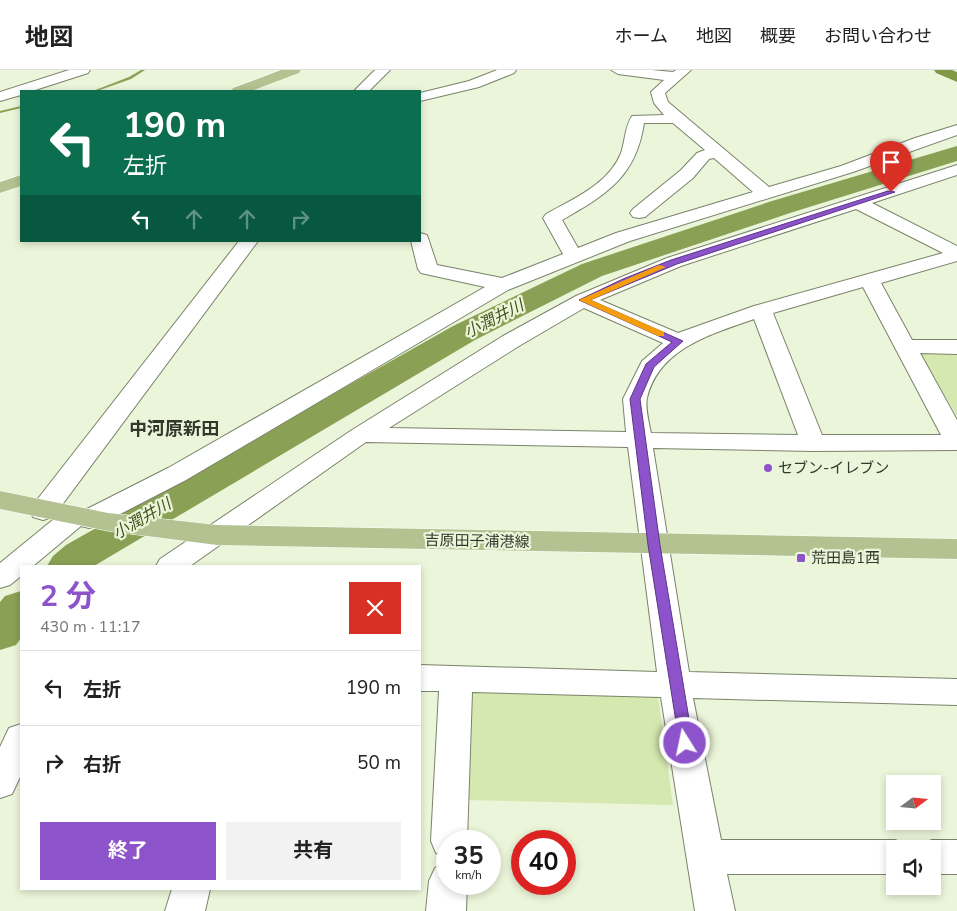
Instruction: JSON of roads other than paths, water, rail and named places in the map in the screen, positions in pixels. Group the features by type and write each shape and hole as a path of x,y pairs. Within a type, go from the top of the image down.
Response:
{"highway":[{"path":"941,70 957,78"}],"main road":[{"path":"241,90 294,70"},
{"path":"258,90 310,70"},
{"path":"0,182 20,174"},
{"path":"0,188 20,180"},
{"name":"吉原田子浦港線","path":"0,500 43,511 87,519 208,534 654,545 957,549"}],"street":[{"path":"22,90 83,70"},
{"path":"362,90 383,70"},
{"path":"421,97 474,84 509,70"},
{"path":"618,70 680,74"},
{"path":"680,74 658,92 661,102 676,119 765,193"},
{"path":"0,97 20,90"},
{"path":"573,256 552,218 603,188 616,174 630,154 635,139 637,119 676,119"},
{"path":"0,578 87,519 177,474 501,286 573,256 663,224 847,169 921,141 957,130"},
{"path":"639,213 687,174 703,156 716,152"},
{"path":"171,565 208,534 361,435 512,340 583,300 626,280 674,262 957,170"},
{"path":"858,203 957,254"},
{"path":"43,511 248,242"},
{"path":"421,242 428,269 494,282 501,286"},
{"path":"714,911 675,686 639,440 635,399 650,366 678,341 761,310 870,281 957,254"},
{"path":"361,435 813,443 957,442 870,281"},
{"path":"583,300 678,341"},
{"path":"761,310 813,443"},
{"path":"906,346 957,346"},
{"path":"421,678 957,692"},
{"path":"449,830 456,680"},
{"path":"0,783 20,740"},
{"path":"706,857 886,857"},
{"path":"941,857 957,858"},
{"path":"185,911 191,890"},
{"path":"446,911 447,895"}],"waterway":[{"path":"98,90 130,78 143,70"},
{"path":"0,112 20,107"},
{"name":"小潤井川","path":"69,565 81,555 464,333 592,270 781,207 957,153"},
{"name":"小潤井川","path":"0,633 20,608"}],"place":[{"name":"セブン-イレブン","path":"768,468"},
{"name":"荒田島1西","path":"801,558"}],"district":[{"name":"中河原新田","path":"174,429"}]}
